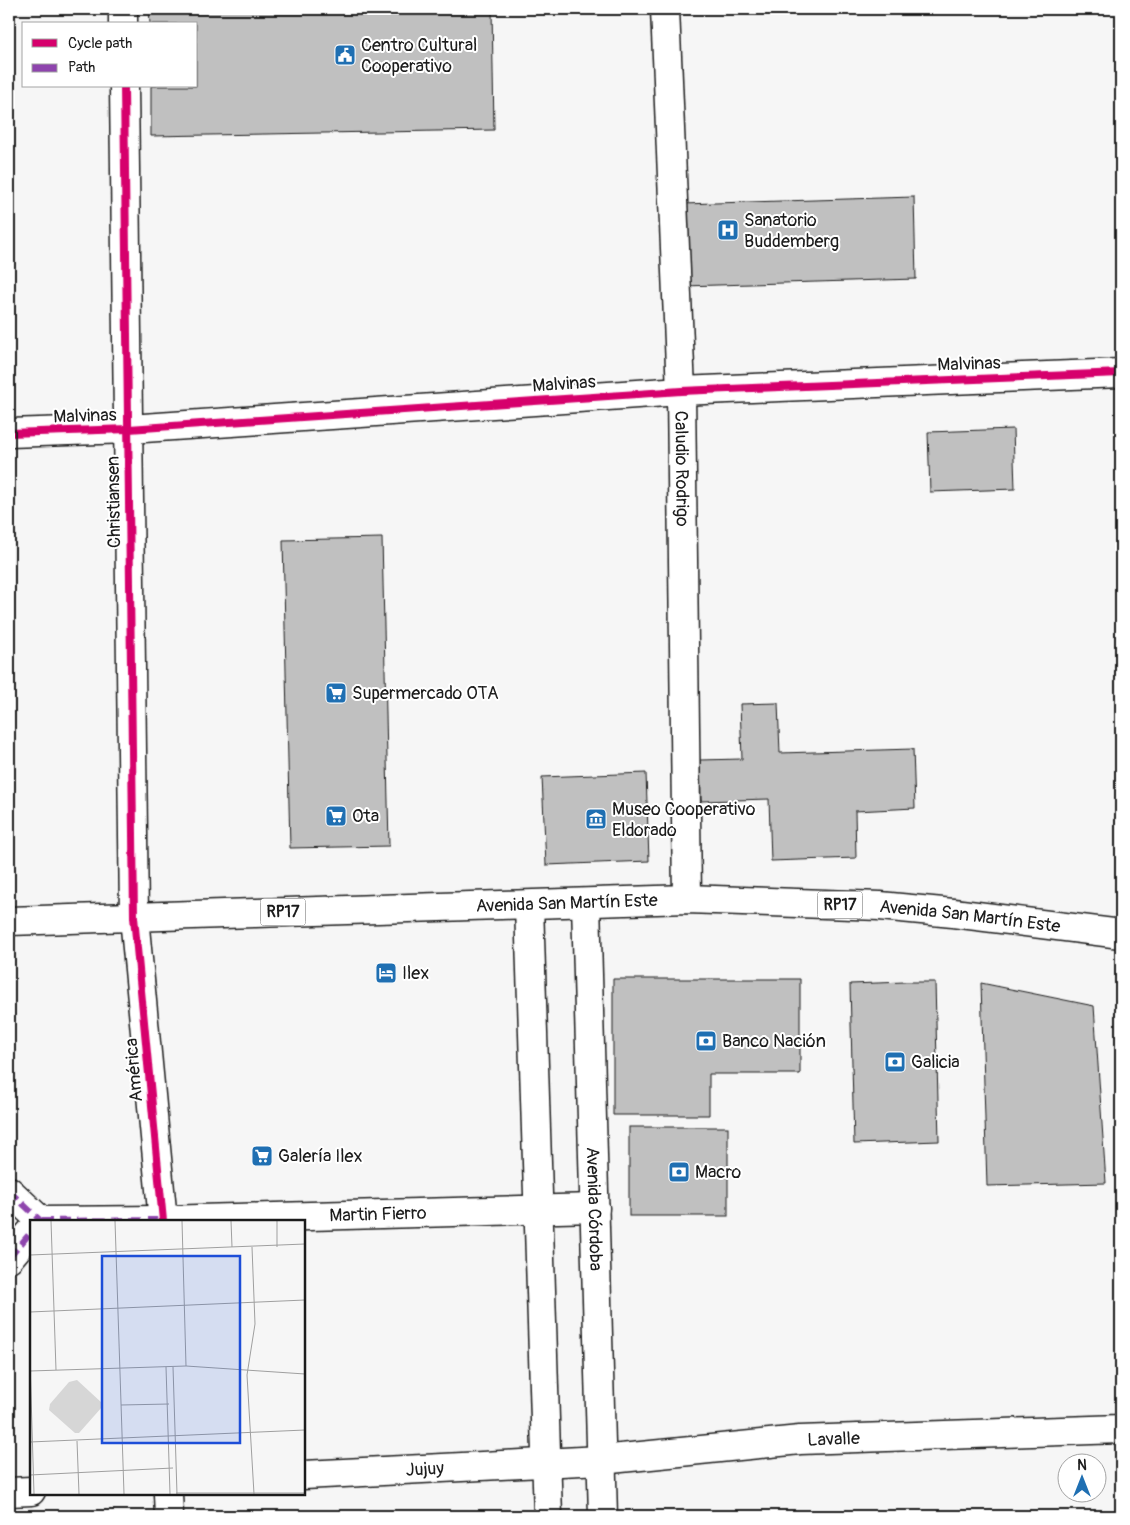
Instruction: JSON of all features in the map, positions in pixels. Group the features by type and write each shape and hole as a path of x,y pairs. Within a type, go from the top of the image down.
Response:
{"street":[{"path":"123,9 123,22"},
{"name":"Caludio Rodrigo","path":"665,9 681,391 687,899"},
{"name":"Christiansen","path":"124,88 134,917"},
{"name":"Malvinas","path":"9,433 129,429 681,391 1121,373"},
{"name":"Avenida San Martín Este","path":"9,921 687,899 880,906 1121,934"},
{"name":"Avenida Córdoba","path":"586,903 603,1516"},
{"path":"529,905 548,1516"},
{"name":"América","path":"134,917 163,1220"},
{"path":"9,1191 39,1220"},
{"name":"Martin Fierro","path":"197,1220 595,1208"},
{"path":"9,1258 30,1233"},
{"name":"Lavalle","path":"546,1463 601,1460 800,1440 1121,1429"},
{"name":"Jujuy","path":"305,1475 546,1463"},
{"path":"9,1492 30,1491"},
{"path":"168,1495 169,1516"}],"building":[{"name":"Centro Cultural Cooperativo","path":"149,9 492,9 494,130 151,136 151,88 198,88 198,22 150,22"},
{"path":"914,197 916,279 684,286 682,204"},
{"path":"1013,429 1015,489 930,492 928,432"},
{"name":"Supermercado OTA","path":"382,538 389,846 290,848 283,540"},
{"path":"778,703 780,753 913,749 915,808 855,811 856,858 771,861 769,799 701,801 700,760 742,759 740,704"},
{"name":"Museo Cooperativo Eldorado","path":"646,773 649,861 546,865 542,777"},
{"name":"Banco Nación","path":"613,979 800,979 800,1074 709,1074 709,1115 613,1115"},
{"name":"Galicia","path":"935,982 939,1141 854,1144 850,984"},
{"path":"981,983 1094,1006 1106,1183 987,1186"},
{"name":"Macro","path":"629,1127 728,1127 728,1216 629,1216"}],"marked path":[{"path":"9,1191 40,1220"},
{"path":"9,1258 30,1233"}],"cycle path":[{"path":"124,88 134,917 163,1220"},
{"path":"9,433 129,429 681,391 1121,373"}],"place":[{"name":"Centro Cultural Cooperativo","path":"345,55"},
{"name":"Sanatorio Buddemberg","path":"728,230"},
{"name":"Supermercado OTA","path":"336,693"},
{"name":"Ota","path":"336,816"},
{"name":"Museo Cooperativo Eldorado","path":"596,819"},
{"name":"Ilex","path":"386,973"},
{"name":"Banco Nación","path":"706,1041"},
{"name":"Galicia","path":"895,1062"},
{"name":"Galería Ilex","path":"262,1156"},
{"name":"Macro","path":"679,1172"}]}
